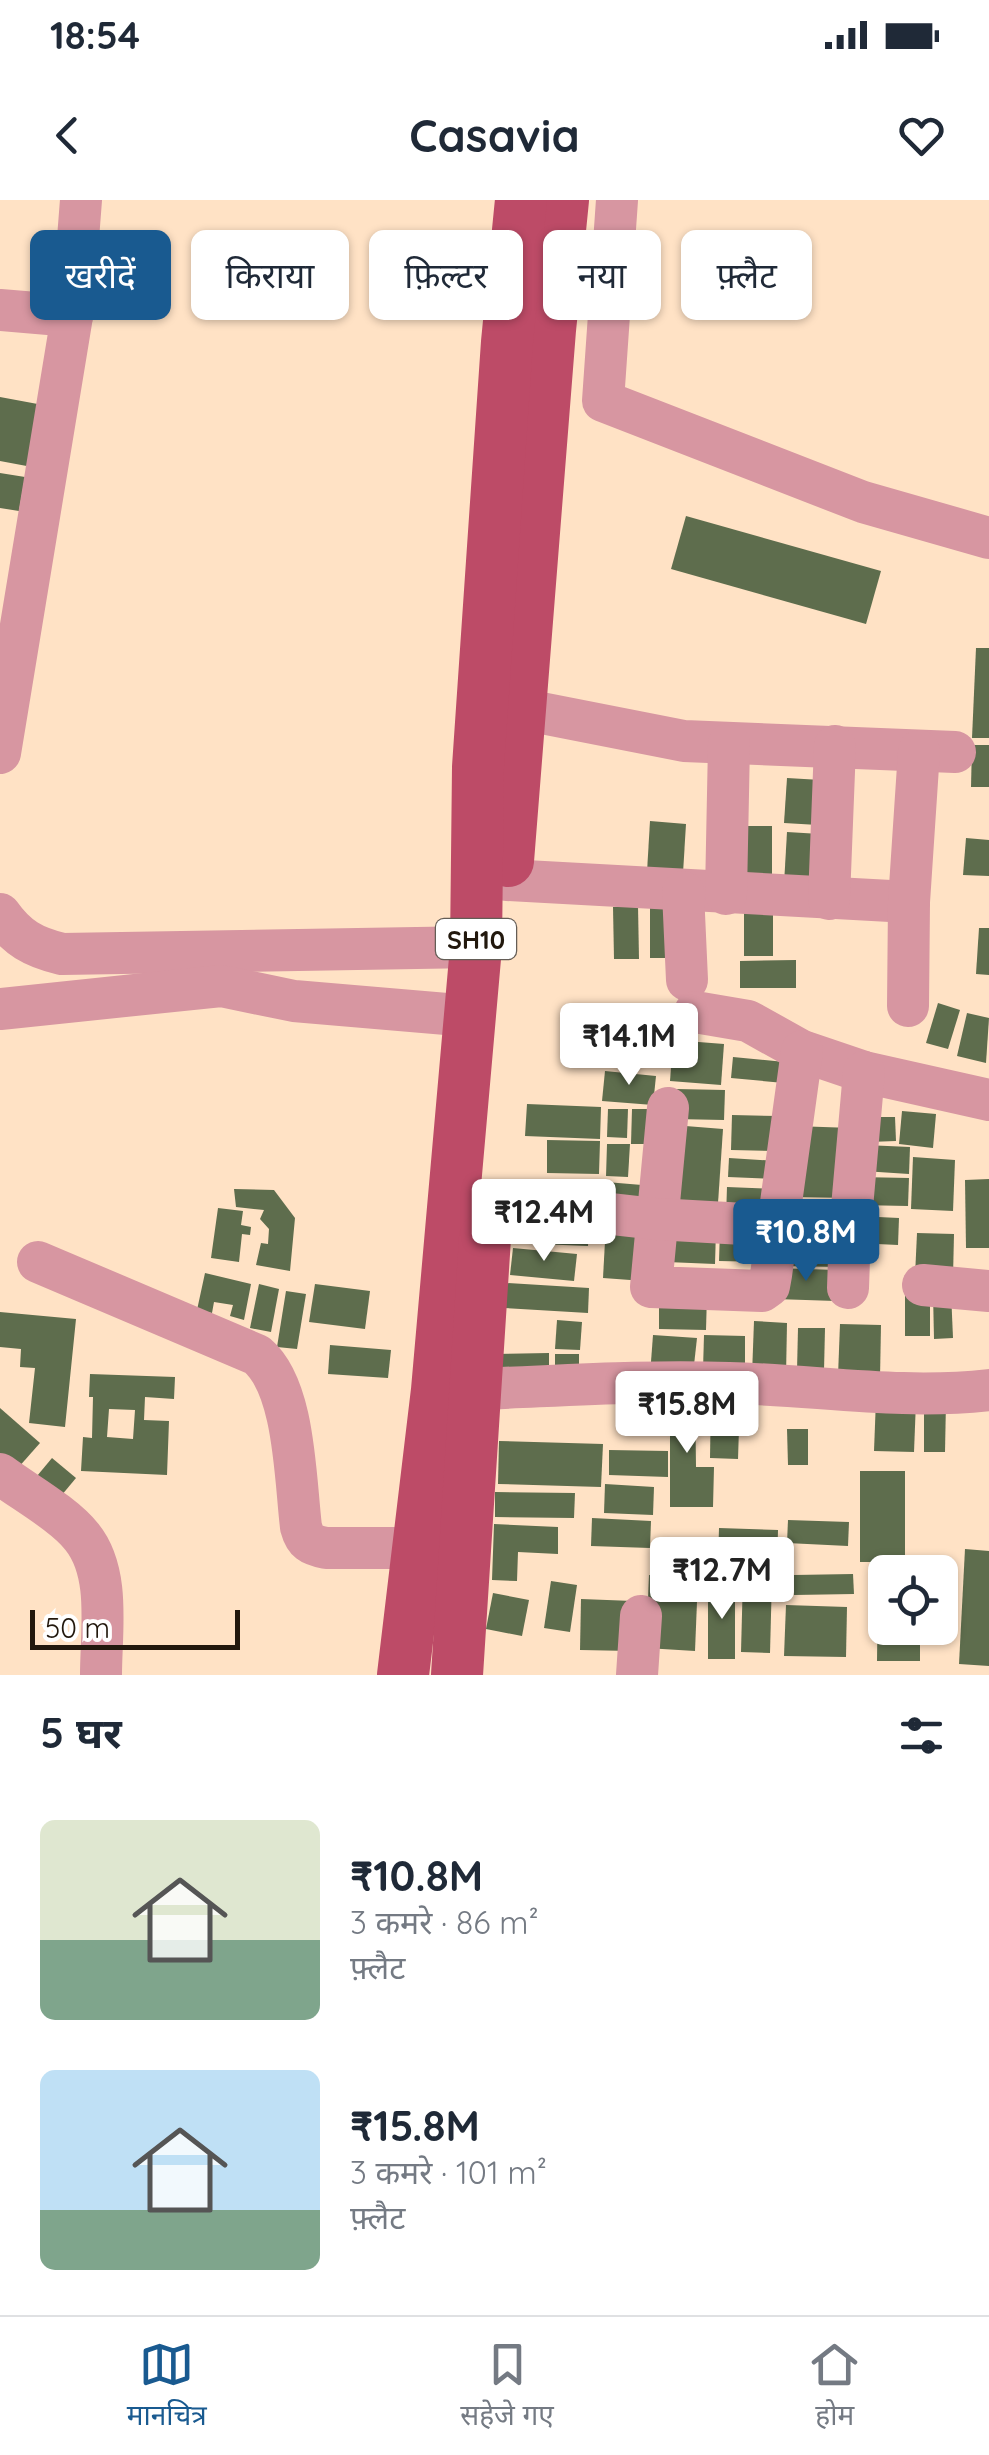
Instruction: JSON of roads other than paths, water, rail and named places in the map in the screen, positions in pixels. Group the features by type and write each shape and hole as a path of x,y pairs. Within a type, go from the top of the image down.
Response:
{"main road":[{"name":"SH10","path":"403,1675 420,1548 476,947 478,767 506,342 522,200"},
{"name":"SH10","path":"457,1675 506,880 563,200"}],"street":[{"path":"79,230 81,200"},
{"path":"617,200 603,402 863,502 989,538"},
{"path":"0,310 30,312"},
{"path":"0,753 71,320"},
{"path":"521,709 684,741 937,752 908,902 908,1006"},
{"path":"726,894 729,744"},
{"path":"829,899 835,746"},
{"path":"506,880 908,902"},
{"path":"684,892 691,996 802,1051 864,1072 989,1100"},
{"path":"0,914 15,934 34,947 62,954 476,947"},
{"path":"0,1008 222,986 294,1001 470,1016"},
{"path":"668,1108 651,1287 762,1291 768,1286 778,1228 802,1051"},
{"path":"848,1288 864,1072"},
{"path":"488,1200 656,1219 850,1230"},
{"path":"38,1262 256,1354 270,1366 284,1398 301,1527 304,1539 311,1545 420,1548"},
{"path":"923,1285 989,1291"},
{"path":"476,1389 731,1382 886,1393 989,1390"},
{"path":"0,1474 80,1534 95,1557 101,1588 101,1675"},
{"path":"637,1675 642,1616"}]}
